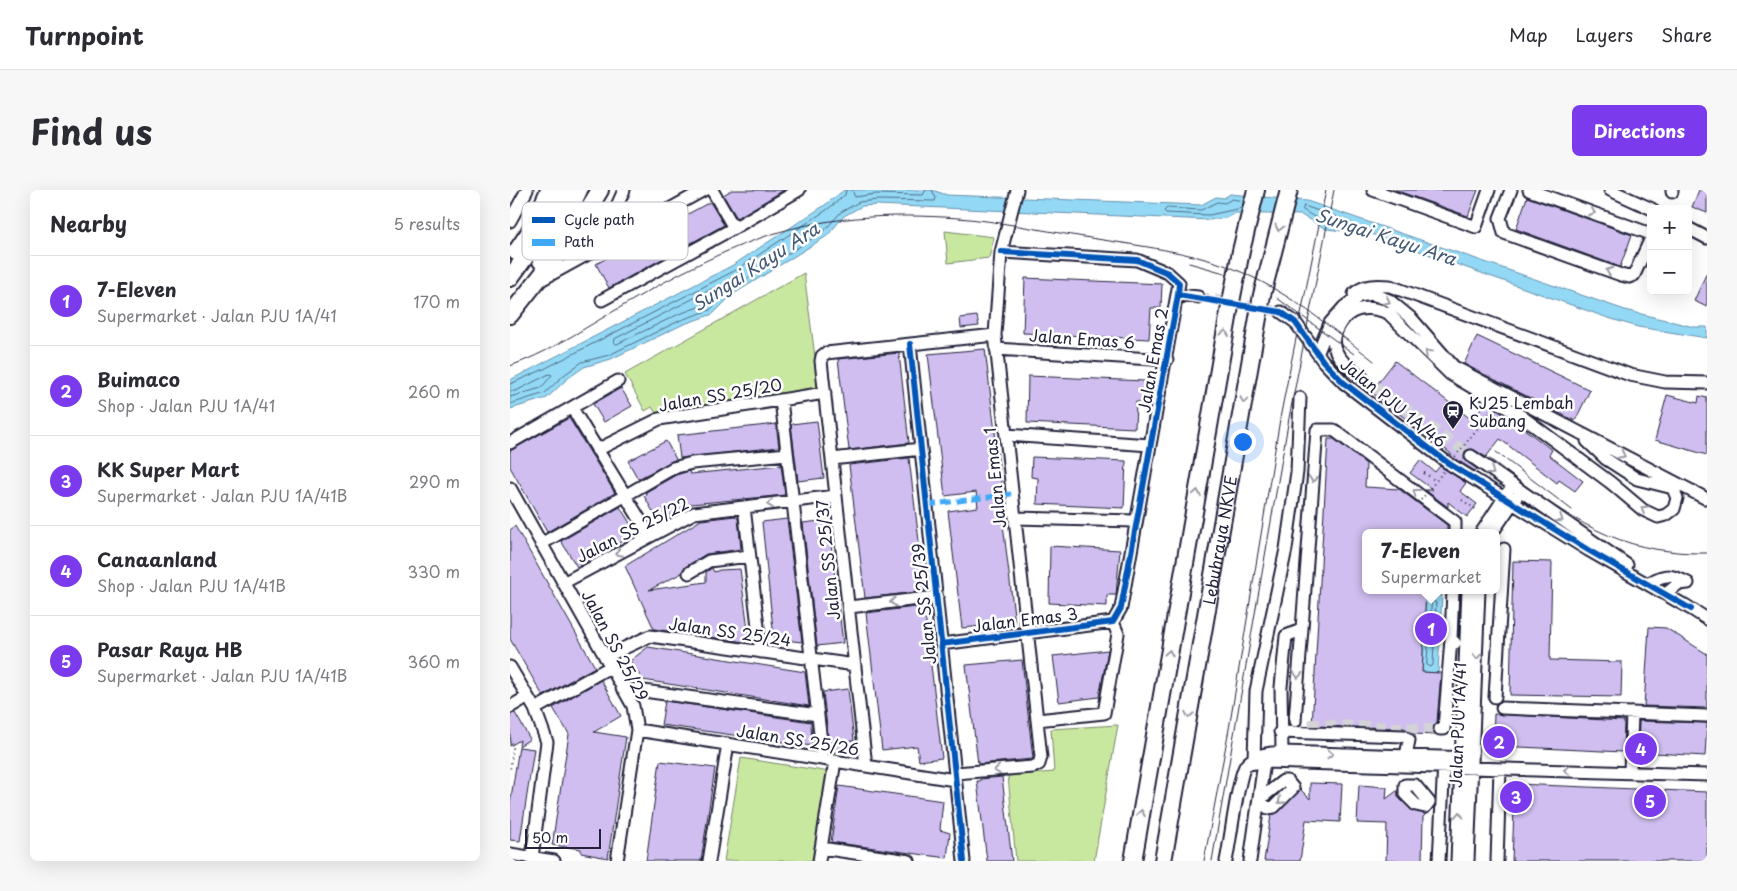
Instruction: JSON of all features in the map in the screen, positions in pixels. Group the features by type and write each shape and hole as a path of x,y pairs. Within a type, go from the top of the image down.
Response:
{"highway":[{"path":"544,202 549,190"},
{"path":"557,202 563,190"},
{"path":"573,202 579,190"},
{"path":"593,202 600,190"},
{"name":"Lebuhraya NKVE","path":"1133,861 1241,251 1256,190"},
{"name":"Lebuhraya NKVE","path":"1163,861 1262,295 1289,190"},
{"path":"510,261 522,243"},
{"path":"510,278 523,260"},
{"path":"510,302 541,260"},
{"path":"510,315 554,260"}],"street":[{"path":"510,221 527,190"},
{"path":"619,202 624,190"},
{"path":"712,190 734,228"},
{"path":"688,253 799,190"},
{"name":"Jalan Emas 1","path":"1017,190 1002,252 995,335 1041,757 1039,764"},
{"path":"1373,190 1476,226 1489,190"},
{"path":"1510,190 1500,218 1504,232 1629,277 1634,275 1647,247"},
{"path":"1529,190 1647,233"},
{"path":"1610,190 1629,193 1647,206"},
{"path":"681,202 700,191"},
{"path":"1692,230 1707,238"},
{"name":"Jalan Emas 2","path":"1002,252 1137,260 1174,278 1179,283 1121,608 1113,622"},
{"path":"538,282 579,260"},
{"path":"602,300 675,260"},
{"path":"1318,352 1330,322 1357,290 1374,284 1390,286 1630,375 1665,382 1707,383"},
{"path":"1178,294 1198,297"},
{"path":"1344,307 1358,296 1372,294 1389,300 1412,319 1454,367 1671,483 1705,498"},
{"name":"Jalan PJU 1A/46","path":"1362,377 1342,362 1334,348 1334,334 1343,318 1350,312 1375,308 1388,314 1450,374 1521,416 1611,483 1643,510 1658,517 1666,515 1674,509 1676,498 1671,483"},
{"name":"Jalan PJU 1A/46","path":"1281,312 1295,322 1344,383 1448,463 1691,609"},
{"path":"910,344 995,335"},
{"name":"Jalan SS 25/37","path":"866,766 821,361 822,356 826,353 910,344"},
{"name":"Jalan SS 25/39","path":"910,344 964,861"},
{"name":"Jalan Emas 6","path":"996,349 1166,360"},
{"path":"510,443 618,381"},
{"name":"Jalan SS 25/20","path":"597,450 659,419 825,393"},
{"path":"1250,861 1260,800 1256,691 1286,549 1296,481 1300,398"},
{"path":"780,400 813,659 818,715 829,760 819,861"},
{"path":"572,408 650,536"},
{"path":"1295,720 1317,430 1334,430 1455,522 1455,529"},
{"path":"1006,435 1150,446"},
{"path":"832,460 921,449"},
{"path":"542,544 682,464 787,454"},
{"path":"1470,456 1516,490 1707,619"},
{"path":"1484,485 1490,497 1491,505 1487,529"},
{"name":"Jalan SS 25/29","path":"510,488 633,706 637,730 617,861"},
{"path":"1488,529 1516,490"},
{"name":"Jalan SS 25/22","path":"563,583 694,513 836,496"},
{"path":"744,507 761,652"},
{"path":"1015,518 1135,522"},
{"path":"1495,697 1504,549"},
{"path":"689,573 709,561 749,556"},
{"path":"1651,582 1662,575 1673,575 1688,583 1678,584 1667,593"},
{"path":"1440,729 1444,729 1453,594"},
{"name":"Jalan PJU 1A/41","path":"1468,594 1466,650 1468,861"},
{"name":"Jalan PJU 1A/41","path":"1458,861 1478,633 1479,594"},
{"path":"849,607 936,597"},
{"path":"1037,720 1104,713 1118,634 1113,622"},
{"name":"Jalan Emas 3","path":"941,644 1113,622"},
{"path":"1282,752 1280,732 1281,687 1286,636 1301,630"},
{"path":"1478,633 1499,634"},
{"name":"Jalan SS 25/24","path":"535,710 650,636 855,665"},
{"path":"1451,639 1457,648 1466,650"},
{"path":"510,667 535,710 547,742 532,858"},
{"path":"622,688 818,715"},
{"path":"510,707 527,697"},
{"path":"1502,708 1707,716"},
{"path":"1630,772 1632,713"},
{"name":"Jalan SS 25/26","path":"637,730 866,766 955,776 1039,764"},
{"path":"1280,732 1404,736 1409,740 1406,756"},
{"path":"709,861 728,744"},
{"path":"1226,861 1243,771 1258,760 1282,752 1406,756 1500,769 1707,774"},
{"path":"1258,760 1416,767 1444,762"},
{"path":"1438,861 1444,762"},
{"path":"1415,785 1416,767"},
{"path":"1497,861 1500,769"},
{"path":"821,848 908,861"},
{"path":"510,854 554,861"}],"path":[{"path":"1420,500 1492,410"},
{"path":"1429,474 1424,473 1436,481"},
{"path":"1462,500 1477,510"},
{"path":"510,738 513,748 510,770"}],"green space":[{"path":"945,231 994,237 989,258 948,263"},
{"path":"804,273 819,387 657,415 652,407 645,411 625,374"},
{"path":"1118,725 1094,861 1016,861 1008,776 1054,772 1051,729"},
{"path":"741,758 830,772 816,861 724,861"}],"water":[{"name":"Sungai Kayu Ara","path":"844,190 932,190 947,195 1201,205 1216,197 1224,198 1230,194 1307,201 1625,310 1694,327 1707,327 1707,338 1638,327 1608,318 1360,230 1326,229 1301,215 1235,213 1226,218 1209,220 877,205 862,206 844,216 827,236 732,295 713,314 684,324 611,359 584,367 567,379 547,398 510,409 510,381 512,379 733,265 825,205"},
{"path":"1426,594 1442,595 1438,673 1422,672"}],"building":[{"path":"732,190 784,190 737,218 723,195"},
{"path":"1395,190 1478,190 1468,216"},
{"path":"1699,190 1707,190 1707,213 1692,207"},
{"path":"1527,197 1632,235 1620,267 1516,229"},
{"path":"710,202 724,225 688,245 688,214"},
{"path":"603,260 660,260 609,288 596,264"},
{"path":"1707,272 1707,307 1694,301"},
{"path":"1025,278 1162,284 1161,308 1151,308 1149,339 1023,333"},
{"path":"977,316 979,326 961,328 960,318"},
{"path":"1477,336 1590,390 1575,421 1464,364"},
{"path":"985,349 1002,490 999,491 1015,623 962,628 948,511 978,507 976,492 945,496 928,354"},
{"path":"899,353 909,443 849,450 838,359"},
{"name":"KJ25 Lembah Subang","path":"1395,361 1472,420 1485,403 1507,416 1552,450 1549,455 1583,481 1575,491 1559,480 1557,483 1500,439 1486,457 1472,449 1465,451 1464,460 1477,469 1475,471 1452,457 1450,453 1371,392"},
{"path":"1028,376 1145,381 1144,402 1136,402 1135,428 1027,423"},
{"path":"621,388 632,406 604,422 593,404"},
{"path":"1667,395 1698,403 1699,396 1707,398 1707,455 1655,440"},
{"path":"569,418 615,493 547,532 510,467 510,451"},
{"path":"817,421 824,478 798,481 791,424"},
{"path":"776,424 779,447 680,458 677,435"},
{"path":"1328,439 1334,439 1366,464 1365,487 1399,489 1447,525 1447,529 1362,529 1362,594 1426,594 1422,672 1441,673 1437,722 1433,729 1435,735 1413,734 1404,728 1312,726"},
{"path":"666,441 676,459 638,479 628,461"},
{"path":"1032,457 1126,461 1124,508 1037,504 1038,478 1031,477"},
{"path":"909,458 925,591 865,598 849,465"},
{"path":"1420,460 1435,472 1440,466 1466,483 1460,491 1477,504 1467,517 1448,502 1448,507 1425,490 1433,490 1410,473"},
{"path":"781,465 785,495 691,504 659,522 644,496 647,495 646,492 676,475 689,471 690,474"},
{"path":"620,507 636,533 577,567 561,541"},
{"path":"735,516 738,518 741,549 706,554 685,567 682,573 649,590 706,582 706,572 712,568 714,572 740,569 749,637 744,642 654,629 625,566 701,520"},
{"path":"787,519 802,642 774,639 762,522"},
{"path":"828,520 843,643 817,646 803,523"},
{"path":"515,526 595,667 543,696 510,639 510,530"},
{"path":"1050,546 1120,550 1116,595 1107,595 1107,606 1049,603"},
{"path":"1513,561 1552,562 1550,660 1622,662 1621,697 1510,695"},
{"path":"924,606 942,758 919,761 917,746 882,750 866,613"},
{"path":"1649,627 1666,628 1707,654 1707,708 1644,706"},
{"path":"648,647 805,672 809,706 643,680 630,661"},
{"path":"1108,650 1099,697 1059,702 1053,656"},
{"path":"1022,660 1033,759 978,764 966,665"},
{"path":"601,680 621,716 594,732 626,737 608,858 581,853 581,849 552,845 569,734 553,708"},
{"path":"848,689 854,741 849,741 850,750 830,753 823,692"},
{"path":"665,701 811,722 812,746 661,725"},
{"path":"515,713 530,739 519,746 520,740 510,746 510,714"},
{"path":"1494,714 1624,721 1623,752 1499,746 1493,739"},
{"path":"1639,721 1707,723 1705,756 1638,752"},
{"path":"519,747 534,749 520,841 510,840 510,804"},
{"path":"660,761 715,768 701,861 646,861"},
{"path":"1002,777 1012,861 987,861 977,781 980,781 980,779"},
{"path":"1310,783 1342,784 1340,822 1306,820 1300,861 1264,861 1271,815 1279,812 1300,789 1310,799"},
{"path":"1515,784 1707,792 1707,861 1512,861"},
{"path":"1359,785 1387,787 1386,799 1398,790 1398,797 1411,810 1426,814 1423,817 1422,861 1386,861 1387,824 1357,823"},
{"path":"839,786 943,801 940,830 950,833 947,858 831,842"}],"tunnel":[{"path":"1198,297 1281,312"},
{"path":"1362,377 1471,456"},
{"path":"1295,721 1295,724 1440,729"}],"tram line":[{"path":"1204,861 1229,729 1281,413 1326,190"},
{"path":"1212,861 1289,418 1334,190"},
{"path":"510,366 561,343 644,293 736,247 779,232 804,226 830,221 881,216 958,218 1003,223 1163,250 1212,261 1256,279 1298,303 1374,361"},
{"path":"1189,263 1228,274"},
{"path":"1277,298 1354,354"},
{"path":"1496,452 1572,510"},
{"path":"1490,459 1531,490 1596,530 1643,547 1678,552 1707,553"}],"marked path":[{"path":"927,505 1012,494"}],"cycle path":[{"path":"941,644 1113,622 1121,608 1178,295 1179,283 1168,273 1137,260 1001,252"},
{"path":"1178,295 1281,312 1295,322 1323,361 1344,383 1448,463 1588,550 1691,609"},
{"path":"910,344 964,861"}],"place":[{"name":"KJ25 Lembah Subang","path":"1453,430"},
{"name":"7-Eleven","path":"1431,629"},
{"name":"Buimaco","path":"1499,742"},
{"name":"Canaanland","path":"1641,749"},
{"name":"KK Super Mart","path":"1516,797"},
{"name":"Pasar Raya HB","path":"1650,801"}]}
